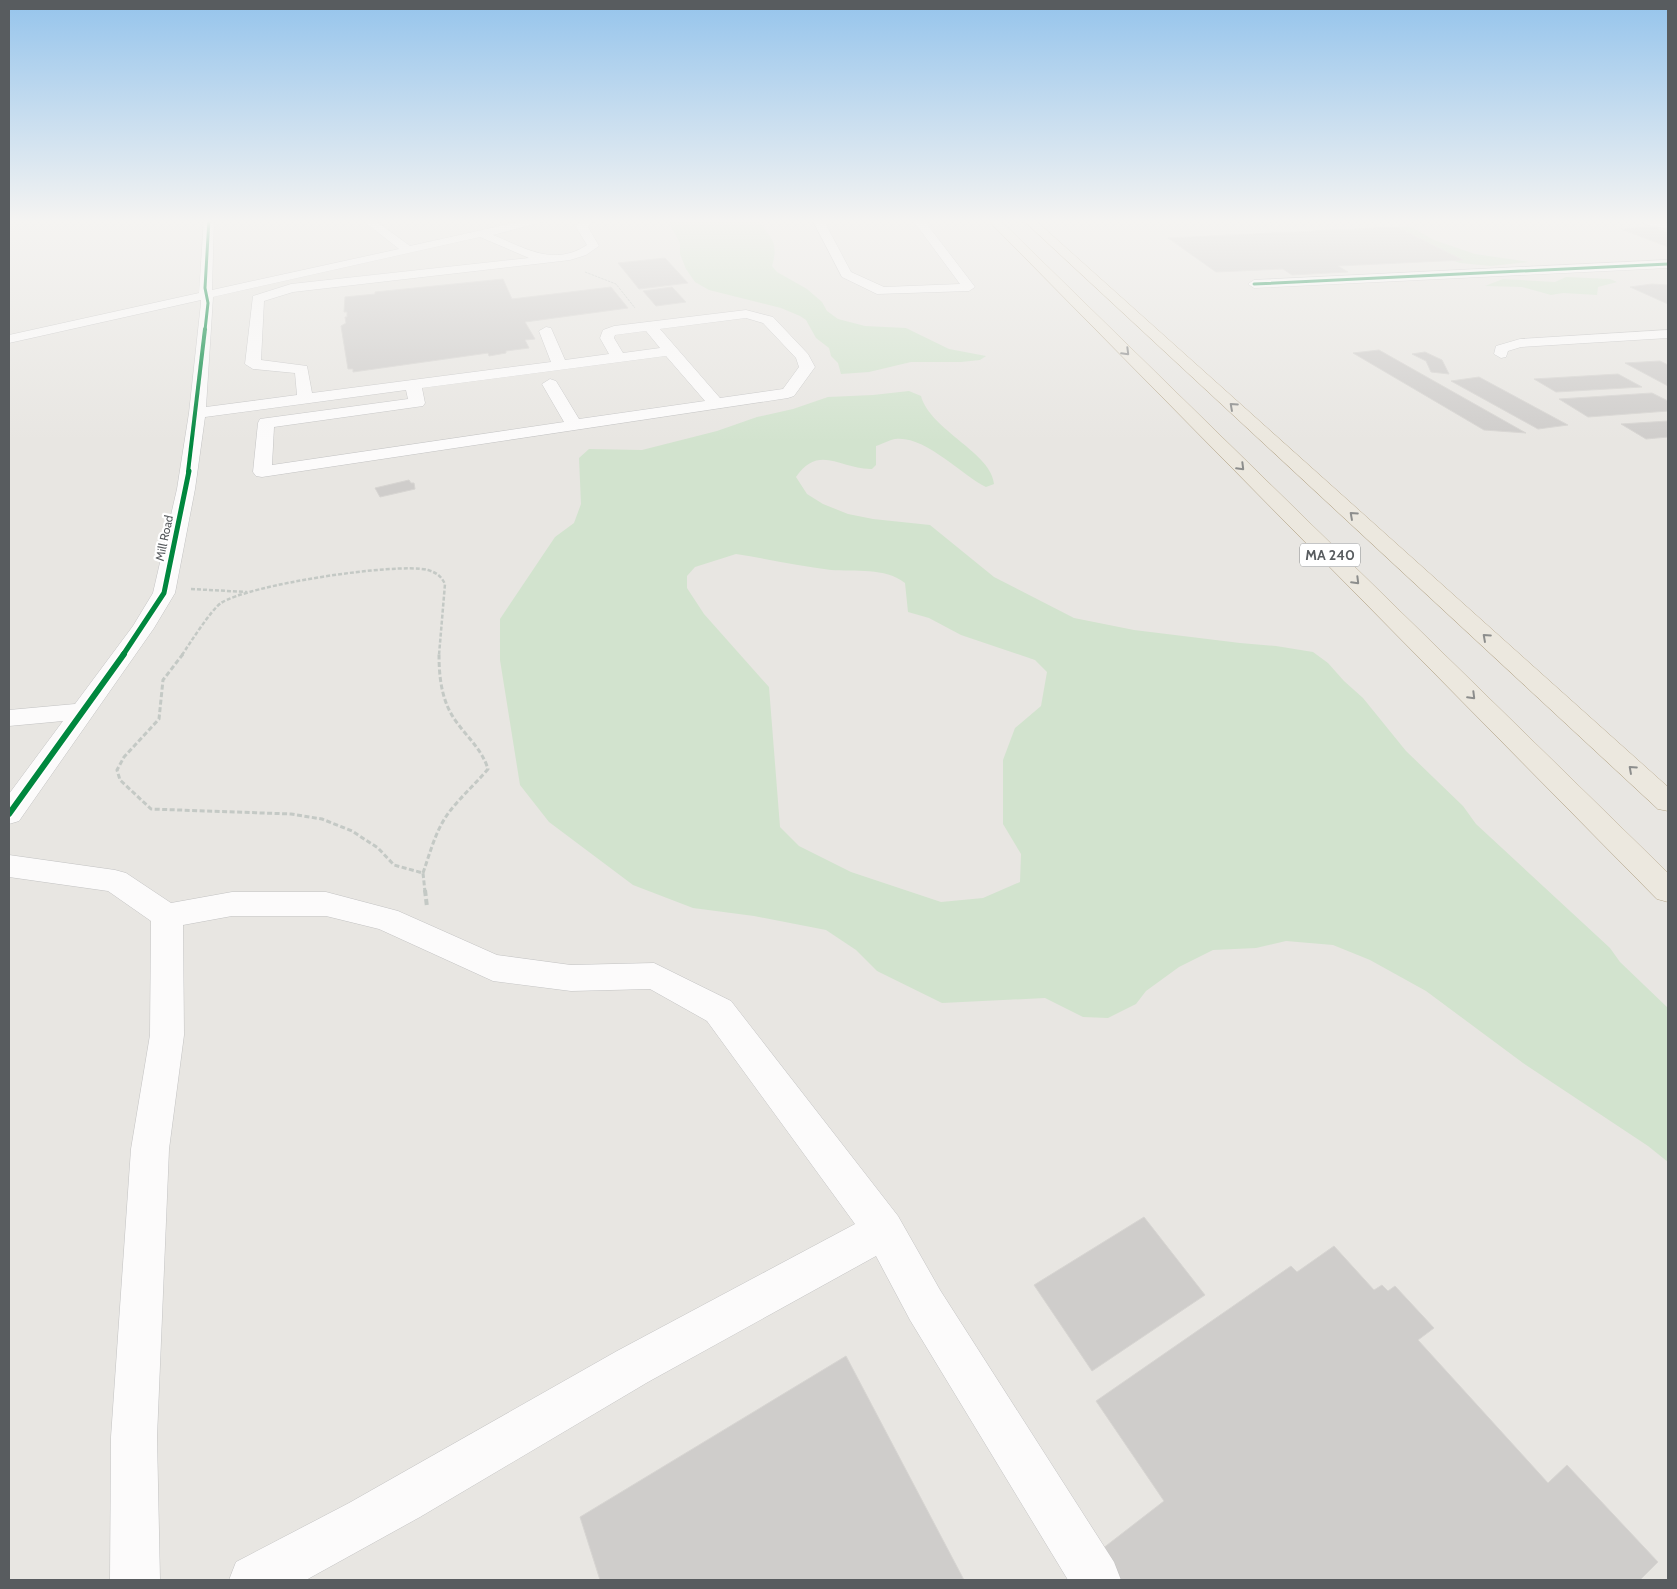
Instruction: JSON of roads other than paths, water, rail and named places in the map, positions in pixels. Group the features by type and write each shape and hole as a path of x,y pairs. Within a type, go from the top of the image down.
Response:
{"highway":[{"name":"MA 240","path":"1067,293 1668,891"},
{"name":"MA 240","path":"1109,293 1668,802"}],"street":[{"path":"9,339 216,293"},
{"path":"272,293 265,295 257,302 253,364 302,369 305,399"},
{"name":"Mill Road","path":"9,814 143,628 164,593 186,489 197,413 208,295"},
{"path":"413,385 416,403 266,423 262,472 788,393 807,367 803,356 768,320 746,314 619,329 608,333 607,338 619,358"},
{"path":"650,326 717,405"},
{"path":"546,331 554,344 553,353 560,365"},
{"path":"1501,354 1501,349 1505,346 1520,343 1668,334"},
{"path":"197,413 670,351"},
{"path":"550,384 575,426"},
{"path":"9,718 82,711"},
{"path":"9,866 114,881 167,916 232,904 326,904 387,919 493,968 571,978 654,976 719,1011 884,1230 925,1304 1096,1580"},
{"path":"135,1580 134,1437 150,1149 167,1035 167,916"},
{"path":"254,1580 312,1550 479,1457 550,1414 884,1230"}]}
